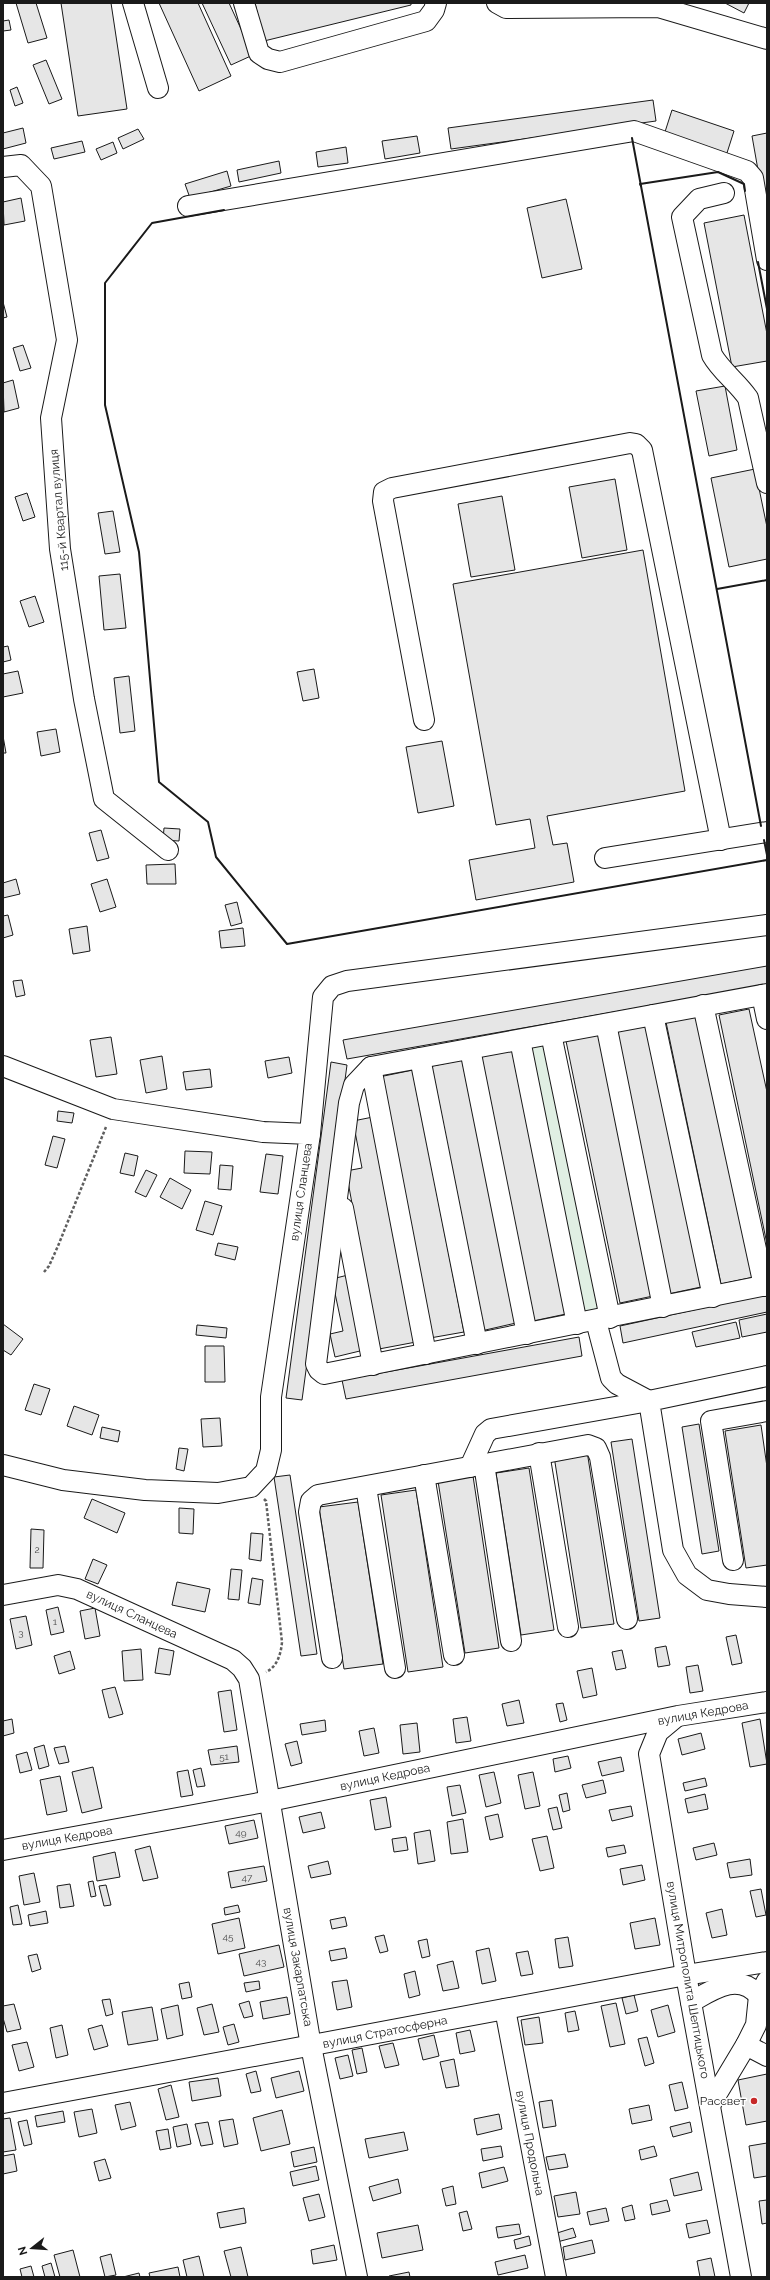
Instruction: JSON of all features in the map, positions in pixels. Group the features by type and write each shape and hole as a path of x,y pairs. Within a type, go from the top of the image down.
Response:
{"street":[{"path":"134,3 158,88"},
{"path":"244,3 259,53 268,59 280,62 426,21 436,3"},
{"path":"497,3 506,8 658,7 767,39"},
{"path":"188,206 634,131 747,171 753,178 767,260"},
{"name":"115-й Квартал вулиця","path":"3,167 20,165 41,186 67,340 51,418 60,549 84,699 104,799 168,850"},
{"path":"724,193 699,199 682,217 712,354 719,367 748,398 767,483"},
{"path":"424,720 383,502 384,492 392,488 630,443 636,444 642,450 721,840"},
{"path":"605,858 767,832"},
{"path":"310,1134 324,997 332,986 347,981 767,925"},
{"path":"703,1006 765,1286 373,1365 324,1374 319,1370 316,1364 350,1103 354,1085 370,1068 764,994 767,1019"},
{"path":"653,1015 713,1296"},
{"path":"606,1024 663,1307"},
{"path":"551,1034 594,1321"},
{"path":"520,1040 594,1321 611,1378 617,1384 649,1401"},
{"path":"470,1049 527,1334"},
{"path":"420,1058 477,1344"},
{"name":"вулиця Сланцева","path":"3,1066 112,1109 263,1132 310,1134 271,1397 272,1450 266,1472 251,1487"},
{"path":"370,1068 426,1354"},
{"path":"339,1192 373,1365"},
{"path":"510,1641 477,1465 485,1434 491,1429 649,1401 767,1376"},
{"path":"649,1401 673,1550 687,1575 707,1590 729,1594 767,1597"},
{"path":"733,1560 711,1421 767,1411"},
{"path":"332,1658 309,1512 311,1501 318,1495 424,1476 538,1453 588,1445 596,1448 600,1458 627,1619"},
{"path":"538,1453 568,1627"},
{"path":"3,1465 63,1480 145,1490 218,1493 251,1487"},
{"path":"424,1476 454,1655"},
{"path":"366,1487 395,1668"},
{"name":"вулиця Сланцева","path":"3,1595 58,1585 77,1589 233,1660 242,1668 248,1679"},
{"name":"вулиця Закарпатська","path":"248,1679 311,2046 357,2277"},
{"name":"вулиця Кедрова","path":"3,1850 270,1802 678,1716 767,1702"},
{"name":"вулиця Митрополита Шептицького","path":"678,1716 658,1732 649,1754 686,1975 741,2277"},
{"name":"вулиця Стратосферна","path":"3,2103 686,1975 767,1962"},
{"path":"691,2002 717,1988 731,1983 744,1984 754,1990 763,1989 756,2024 746,2045 710,2105"},
{"name":"вулиця Продольна","path":"505,2009 556,2277"},
{"path":"746,2045 767,2056"}],"path":[{"path":"44,1272 49,1266 58,1246 112,1109"},
{"path":"251,1487 266,1501 282,1642 280,1654 269,1671"}],"green space":[{"path":"545,1044 602,1316 586,1320 530,1047"}],"building":[{"path":"16,3 36,3 47,38 28,43"},
{"path":"61,3 111,3 127,109 78,116"},
{"path":"159,3 198,3 231,76 199,91"},
{"path":"202,3 229,3 253,55 231,65"},
{"path":"255,3 411,3 411,5 264,41"},
{"path":"725,3 749,3 744,13"},
{"path":"9,20 11,30 3,31 3,21"},
{"path":"46,60 62,99 49,104 33,65"},
{"path":"17,87 23,103 15,106 10,90"},
{"path":"653,100 656,121 451,149 448,128"},
{"path":"672,110 734,131 726,156 664,135"},
{"path":"23,128 26,143 3,149 3,133"},
{"path":"138,129 144,139 123,149 118,138"},
{"path":"767,133 767,221 752,136"},
{"path":"417,136 420,153 385,159 382,141"},
{"path":"82,141 85,152 54,159 51,148"},
{"path":"113,142 117,153 101,160 96,149"},
{"path":"346,147 348,163 318,167 316,152"},
{"path":"279,161 281,173 239,182 237,170"},
{"path":"227,171 231,186 190,198 185,184"},
{"path":"21,198 25,221 4,225 3,202"},
{"path":"566,199 582,269 542,278 527,208"},
{"path":"744,215 767,334 767,361 732,367 704,223"},
{"path":"3,302 7,317 3,318"},
{"path":"23,345 31,368 20,371 13,348"},
{"path":"13,380 19,408 4,412 3,383"},
{"path":"725,386 737,450 709,456 696,391"},
{"path":"755,469 767,527 767,559 729,567 711,478"},
{"path":"615,479 627,550 582,558 569,487"},
{"path":"27,493 35,517 23,521 15,497"},
{"path":"502,496 515,570 471,577 458,504"},
{"path":"113,511 120,552 105,554 98,513"},
{"path":"643,550 685,791 547,816 553,845 567,843 574,882 476,900 469,860 535,848 530,819 496,825 453,584"},
{"path":"120,574 126,628 104,630 99,576"},
{"path":"35,596 44,622 29,627 20,601"},
{"path":"8,646 11,660 3,662 3,647"},
{"path":"314,669 319,698 303,701 297,672"},
{"path":"18,671 23,693 3,697 3,674"},
{"path":"129,676 135,731 120,733 114,678"},
{"path":"56,729 60,752 41,756 37,732"},
{"path":"3,736 6,753 3,753"},
{"path":"442,741 454,806 418,813 406,747"},
{"path":"164,828 180,829 179,841 163,840"},
{"path":"101,830 109,858 97,861 89,833"},
{"path":"175,864 176,884 147,884 146,865"},
{"path":"16,879 20,894 3,898 3,883"},
{"path":"107,879 116,907 100,912 91,884"},
{"path":"237,902 242,923 231,926 225,905"},
{"path":"8,915 13,935 3,938 3,916"},
{"path":"87,926 90,951 73,954 69,929"},
{"path":"243,928 245,946 221,948 219,931"},
{"path":"767,966 767,985 347,1059 343,1040"},
{"path":"22,980 25,995 16,997 13,981"},
{"path":"749,1009 767,1092 767,1244 719,1015"},
{"path":"699,1015 754,1277 721,1284 666,1022"},
{"path":"647,1025 701,1287 668,1294 614,1032"},
{"path":"599,1034 653,1296 620,1303 566,1041"},
{"path":"111,1037 117,1074 96,1077 90,1040"},
{"path":"514,1048 566,1314 533,1321 481,1055"},
{"path":"162,1056 167,1089 146,1093 140,1060"},
{"path":"289,1057 292,1073 268,1078 265,1061"},
{"path":"462,1060 516,1323 481,1331 427,1067"},
{"path":"331,1062 347,1065 302,1400 286,1398"},
{"path":"210,1069 212,1087 186,1090 183,1072"},
{"path":"413,1070 464,1332 430,1338 379,1077"},
{"path":"58,1111 74,1113 72,1123 57,1121"},
{"path":"373,1117 416,1342 379,1349 346,1171 362,1168 353,1121"},
{"path":"53,1136 65,1139 57,1168 45,1165"},
{"path":"185,1151 212,1152 210,1174 184,1173"},
{"path":"125,1153 138,1156 134,1176 120,1173"},
{"path":"266,1154 283,1156 278,1194 260,1192"},
{"path":"220,1165 233,1166 231,1190 218,1189"},
{"path":"146,1170 157,1175 146,1197 135,1192"},
{"path":"170,1178 191,1190 182,1209 160,1197"},
{"path":"205,1201 222,1206 213,1235 196,1230"},
{"path":"218,1243 238,1247 235,1260 215,1255"},
{"path":"348,1275 364,1350 335,1357 330,1334 343,1331 332,1279"},
{"path":"767,1294 767,1312 623,1343 620,1326"},
{"path":"767,1314 767,1332 742,1337 739,1320"},
{"path":"736,1322 740,1338 696,1347 692,1332"},
{"path":"3,1324 23,1339 11,1355 3,1350"},
{"path":"197,1325 227,1328 226,1338 196,1335"},
{"path":"579,1337 582,1356 346,1399 342,1380"},
{"path":"205,1346 224,1346 225,1382 205,1382"},
{"path":"34,1384 50,1389 41,1415 25,1410"},
{"path":"74,1406 99,1415 92,1435 67,1426"},
{"path":"220,1418 222,1446 203,1447 201,1419"},
{"path":"699,1424 719,1551 702,1554 682,1427"},
{"path":"761,1425 767,1467 767,1565 746,1568 725,1431"},
{"path":"102,1427 120,1431 118,1442 100,1438"},
{"path":"632,1439 660,1618 639,1621 611,1442"},
{"path":"179,1448 188,1449 184,1471 176,1469"},
{"path":"587,1451 614,1624 581,1628 554,1456"},
{"path":"529,1468 554,1630 521,1635 496,1473"},
{"path":"290,1475 317,1654 301,1656 274,1477"},
{"path":"473,1476 499,1648 465,1653 438,1481"},
{"path":"416,1490 443,1667 408,1672 381,1495"},
{"path":"92,1499 125,1513 117,1533 84,1518"},
{"path":"358,1502 383,1664 344,1669 319,1507"},
{"path":"179,1508 194,1509 193,1534 179,1533"},
{"path":"31,1529 44,1530 43,1568 30,1568"},
{"path":"251,1533 263,1534 261,1561 249,1559"},
{"path":"93,1559 107,1565 98,1584 85,1579"},
{"path":"231,1569 242,1570 239,1600 228,1599"},
{"path":"252,1578 263,1580 260,1605 248,1603"},
{"path":"177,1582 210,1589 205,1612 172,1605"},
{"path":"58,1607 64,1632 51,1635 46,1610"},
{"path":"95,1608 100,1636 85,1639 80,1611"},
{"path":"26,1616 32,1645 16,1649 10,1619"},
{"path":"736,1635 742,1663 732,1665 726,1637"},
{"path":"666,1646 670,1665 658,1667 655,1648"},
{"path":"159,1648 174,1651 170,1675 155,1673"},
{"path":"141,1649 143,1680 124,1681 122,1651"},
{"path":"622,1650 626,1668 616,1670 612,1652"},
{"path":"70,1651 75,1669 59,1674 54,1656"},
{"path":"698,1665 703,1691 690,1693 686,1667"},
{"path":"592,1668 597,1695 583,1698 577,1671"},
{"path":"115,1687 123,1714 109,1718 102,1690"},
{"path":"231,1690 237,1730 224,1732 218,1692"},
{"path":"519,1700 524,1723 507,1726 502,1704"},
{"path":"563,1703 567,1720 560,1722 556,1704"},
{"path":"467,1717 471,1741 456,1743 453,1719"},
{"path":"12,1719 14,1733 3,1736 3,1721"},
{"path":"760,1719 767,1764 750,1767 742,1723"},
{"path":"325,1720 326,1731 302,1735 300,1724"},
{"path":"417,1723 420,1752 403,1754 400,1725"},
{"path":"374,1728 379,1753 364,1756 359,1731"},
{"path":"701,1733 705,1749 682,1755 678,1739"},
{"path":"297,1741 302,1763 291,1766 285,1744"},
{"path":"44,1745 49,1766 39,1769 34,1748"},
{"path":"65,1746 69,1762 59,1764 54,1748"},
{"path":"237,1746 239,1762 211,1765 208,1750"},
{"path":"27,1752 32,1770 20,1773 16,1755"},
{"path":"568,1756 571,1768 555,1772 553,1759"},
{"path":"621,1757 624,1771 602,1776 598,1762"},
{"path":"93,1767 102,1808 82,1813 72,1772"},
{"path":"201,1768 205,1786 197,1787 193,1770"},
{"path":"188,1770 193,1795 181,1797 177,1772"},
{"path":"494,1772 501,1803 486,1807 479,1775"},
{"path":"533,1772 540,1806 525,1809 518,1775"},
{"path":"60,1776 67,1811 47,1815 40,1780"},
{"path":"705,1778 707,1786 685,1791 683,1783"},
{"path":"603,1780 606,1793 586,1798 582,1785"},
{"path":"460,1785 466,1813 452,1816 447,1787"},
{"path":"567,1793 570,1810 563,1812 559,1795"},
{"path":"705,1794 708,1809 688,1813 685,1799"},
{"path":"386,1797 391,1827 375,1830 370,1800"},
{"path":"631,1806 633,1816 612,1821 609,1810"},
{"path":"557,1807 562,1828 553,1830 548,1809"},
{"path":"321,1812 325,1828 303,1833 299,1817"},
{"path":"498,1814 503,1837 490,1840 485,1817"},
{"path":"463,1819 468,1852 451,1854 447,1822"},
{"path":"254,1820 258,1838 229,1844 225,1826"},
{"path":"430,1830 435,1861 418,1864 414,1833"},
{"path":"547,1836 554,1868 540,1871 532,1839"},
{"path":"406,1837 408,1850 394,1852 392,1839"},
{"path":"714,1843 717,1855 696,1860 693,1848"},
{"path":"624,1845 626,1853 608,1857 606,1848"},
{"path":"150,1846 158,1878 143,1881 135,1850"},
{"path":"115,1852 120,1877 97,1881 93,1857"},
{"path":"750,1859 752,1875 730,1878 727,1863"},
{"path":"328,1861 331,1874 311,1878 308,1866"},
{"path":"642,1865 645,1880 623,1885 620,1869"},
{"path":"264,1866 267,1881 231,1888 228,1872"},
{"path":"34,1873 40,1902 24,1905 19,1876"},
{"path":"93,1881 96,1896 91,1897 88,1882"},
{"path":"70,1884 74,1906 60,1908 57,1886"},
{"path":"106,1885 111,1905 104,1906 99,1886"},
{"path":"761,1889 766,1915 756,1917 750,1891"},
{"path":"18,1905 22,1924 13,1925 10,1907"},
{"path":"238,1905 240,1912 225,1915 224,1908"},
{"path":"722,1909 727,1935 712,1938 706,1913"},
{"path":"46,1911 48,1923 30,1926 28,1915"},
{"path":"345,1917 347,1926 332,1929 330,1920"},
{"path":"239,1918 245,1948 218,1954 212,1924"},
{"path":"655,1918 660,1945 635,1949 630,1923"},
{"path":"384,1935 388,1951 380,1953 375,1937"},
{"path":"568,1937 573,1966 559,1968 555,1939"},
{"path":"427,1939 430,1956 422,1958 418,1941"},
{"path":"279,1945 284,1967 244,1976 239,1954"},
{"path":"345,1948 347,1958 331,1961 329,1951"},
{"path":"489,1948 496,1981 482,1984 476,1951"},
{"path":"528,1951 533,1974 521,1976 516,1953"},
{"path":"37,1954 41,1969 32,1972 28,1956"},
{"path":"453,1961 459,1988 443,1991 437,1965"},
{"path":"415,1971 420,1995 409,1998 404,1974"},
{"path":"347,1980 352,2007 337,2010 332,1982"},
{"path":"259,1981 260,1989 246,1992 244,1983"},
{"path":"189,1982 192,1997 182,1999 179,1984"},
{"path":"634,1995 638,2011 626,2014 622,1998"},
{"path":"287,1997 290,2014 263,2019 260,2002"},
{"path":"110,1999 113,2014 106,2016 102,2000"},
{"path":"249,2001 253,2016 244,2018 239,2004"},
{"path":"616,2003 625,2044 610,2047 601,2006"},
{"path":"14,2004 21,2029 7,2032 3,2018 3,2006"},
{"path":"212,2004 219,2032 204,2035 197,2008"},
{"path":"178,2005 183,2035 167,2039 161,2009"},
{"path":"668,2005 675,2032 658,2037 651,2010"},
{"path":"152,2007 158,2040 128,2045 122,2012"},
{"path":"575,2011 579,2030 568,2032 565,2013"},
{"path":"539,2017 543,2043 525,2045 521,2020"},
{"path":"234,2024 239,2042 228,2045 223,2027"},
{"path":"62,2025 68,2055 56,2058 50,2028"},
{"path":"102,2025 108,2046 94,2050 88,2029"},
{"path":"470,2030 475,2051 460,2054 456,2033"},
{"path":"434,2035 439,2056 423,2060 418,2039"},
{"path":"647,2037 654,2063 645,2066 638,2039"},
{"path":"27,2042 34,2067 19,2071 12,2045"},
{"path":"393,2043 399,2065 385,2068 379,2046"},
{"path":"362,2048 367,2072 357,2074 352,2050"},
{"path":"348,2055 353,2076 340,2079 335,2058"},
{"path":"454,2059 459,2086 446,2088 440,2062"},
{"path":"256,2071 261,2091 251,2093 246,2074"},
{"path":"299,2071 304,2091 276,2098 271,2078"},
{"name":"Рассвет","path":"767,2074 767,2121 746,2125 738,2080"},
{"path":"218,2078 221,2096 192,2101 189,2082"},
{"path":"682,2082 688,2108 675,2111 669,2085"},
{"path":"171,2085 179,2117 166,2120 158,2089"},
{"path":"552,2100 556,2126 543,2128 539,2102"},
{"path":"130,2102 136,2126 121,2130 115,2105"},
{"path":"649,2105 652,2120 632,2124 629,2109"},
{"path":"92,2109 97,2133 79,2137 74,2112"},
{"path":"282,2110 290,2144 261,2151 253,2118"},
{"path":"63,2111 65,2122 37,2127 35,2116"},
{"path":"499,2114 502,2129 477,2135 474,2119"},
{"path":"10,2118 16,2150 3,2152 3,2119"},
{"path":"233,2119 238,2144 224,2147 219,2121"},
{"path":"27,2120 32,2144 24,2146 18,2122"},
{"path":"208,2122 213,2144 201,2146 195,2124"},
{"path":"690,2122 692,2132 673,2137 670,2127"},
{"path":"187,2124 191,2144 177,2147 173,2127"},
{"path":"168,2129 171,2148 160,2150 156,2131"},
{"path":"404,2132 408,2150 369,2158 365,2139"},
{"path":"767,2143 767,2176 754,2178 749,2146"},
{"path":"501,2146 503,2157 483,2161 481,2149"},
{"path":"654,2146 657,2156 641,2160 639,2150"},
{"path":"314,2147 317,2162 294,2167 291,2152"},
{"path":"14,2154 17,2171 3,2174 3,2156"},
{"path":"565,2154 568,2167 549,2170 546,2157"},
{"path":"105,2159 111,2178 99,2181 94,2162"},
{"path":"316,2166 319,2180 293,2186 290,2172"},
{"path":"504,2167 508,2181 482,2188 479,2173"},
{"path":"698,2172 702,2190 674,2196 670,2179"},
{"path":"398,2179 401,2193 373,2201 369,2187"},
{"path":"453,2186 456,2204 446,2206 442,2189"},
{"path":"576,2192 580,2214 558,2217 554,2196"},
{"path":"319,2194 325,2217 309,2221 303,2198"},
{"path":"667,2200 670,2211 652,2215 650,2204"},
{"path":"767,2200 767,2223 762,2224 759,2201"},
{"path":"632,2205 635,2219 625,2221 622,2208"},
{"path":"244,2208 246,2223 220,2228 217,2213"},
{"path":"606,2208 609,2221 590,2225 587,2212"},
{"path":"467,2211 472,2229 463,2231 459,2213"},
{"path":"707,2220 710,2233 689,2238 686,2224"},
{"path":"519,2224 521,2234 498,2238 496,2227"},
{"path":"418,2225 423,2250 382,2258 377,2233"},
{"path":"573,2228 576,2237 557,2242 554,2234"},
{"path":"529,2236 531,2245 516,2249 514,2240"},
{"path":"592,2240 595,2253 565,2260 563,2247"},
{"path":"334,2245 337,2260 313,2264 311,2250"},
{"path":"241,2247 248,2277 231,2277 224,2251"},
{"path":"73,2250 80,2277 60,2277 54,2255"},
{"path":"111,2254 116,2275 105,2277 100,2257"},
{"path":"525,2255 528,2268 498,2275 495,2262"},
{"path":"199,2256 204,2277 187,2277 183,2260"},
{"path":"711,2258 715,2277 700,2277 697,2261"},
{"path":"51,2263 55,2277 45,2277 42,2266"},
{"path":"31,2266 34,2277 22,2277 20,2269"},
{"path":"178,2267 180,2277 150,2277 149,2273"},
{"path":"409,2272 410,2277 389,2277 389,2276"},
{"path":"139,2273 140,2277 123,2277"}],"wall":[{"path":"632,138 761,826"},
{"path":"641,186 640,184 718,172 744,184 745,191"},
{"path":"224,210 152,223 105,283 105,405 139,552 159,782 208,822 216,857 287,944 767,860"},
{"path":"758,262 767,309"},
{"path":"717,589 767,580"},
{"path":"764,840 767,855"}],"place":[{"name":"Рассвет","path":"754,2101"}]}
